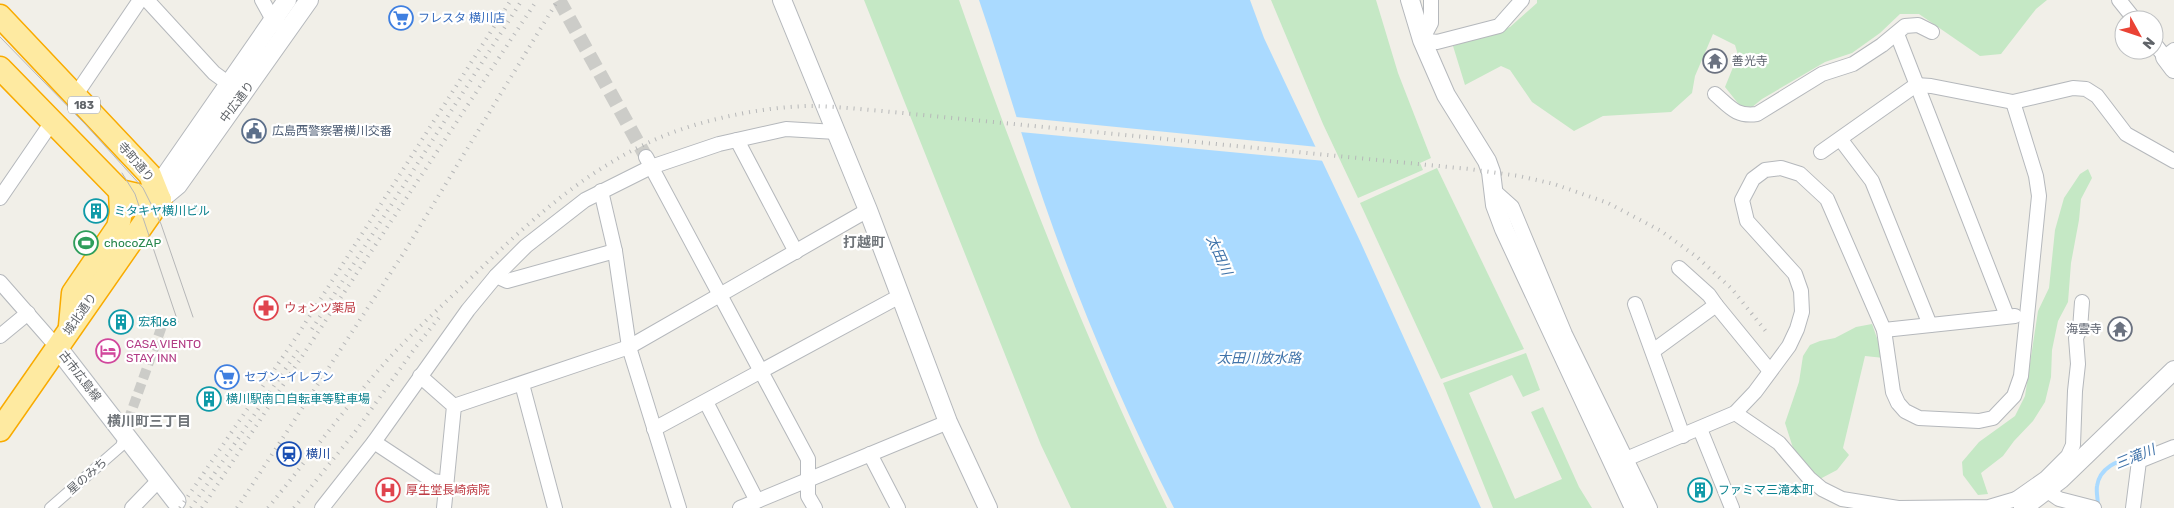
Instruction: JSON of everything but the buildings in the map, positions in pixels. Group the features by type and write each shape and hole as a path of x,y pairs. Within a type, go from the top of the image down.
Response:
{"highway":[{"name":"寺町通り","path":"0,16 150,175 160,200"},
{"name":"183","path":"0,68 120,191"},
{"name":"寺町通り","path":"120,191 160,200"},
{"path":"70,328 73,293 118,227 121,213 120,191"},
{"name":"城北通り","path":"0,430 160,200"}],"main road":[{"name":"古市広島線","path":"57,347 176,501"}],"street":[{"path":"75,96 140,0"},
{"path":"147,0 214,73 229,84"},
{"path":"262,0 273,20 288,30"},
{"path":"160,200 165,176 286,0"},
{"name":"中広通り","path":"160,200 178,185 231,107 309,0"},
{"path":"782,0 868,210 948,422 988,508"},
{"path":"1410,0 1422,40 1446,95 1487,161 1491,172 1495,205 1504,229 1585,389 1626,458 1650,508"},
{"path":"1422,40 1431,23 1431,0"},
{"path":"1422,40 1437,42 1499,26 1522,0"},
{"path":"1715,94 1736,112 1745,115 1756,114 1822,74 1853,64 1897,34 1905,26 1918,25 1932,32"},
{"path":"1897,34 2007,316"},
{"path":"1821,152 1841,140 1916,86 1931,86 2013,102 2073,88 2086,89 2097,96 2126,134 2174,161"},
{"path":"1626,458 1735,414 1789,346 1802,312 1801,291 1794,274 1747,221 1742,200 1753,179 1765,170 1781,168 1800,174 1827,199 1884,330 1893,392 1898,403 1905,411 1919,418 1979,421 1993,418 2014,396 2021,376 2039,196 2036,176 2013,102"},
{"path":"0,198 52,122"},
{"path":"322,508 374,442 468,310 496,276 526,246 585,200 648,162 786,129 836,132"},
{"path":"737,140 796,252"},
{"path":"1841,140 1872,181 1930,325"},
{"path":"648,162 808,459 808,496 816,508"},
{"path":"601,191 615,251 629,347 679,508"},
{"path":"454,406 629,347 868,210"},
{"path":"496,276 507,281 615,251"},
{"path":"1679,268 1708,295 1770,372"},
{"path":"0,282 57,347"},
{"path":"654,429 900,296"},
{"path":"2021,505 2068,456 2073,445 2078,364 2076,338 2080,329 2082,302"},
{"path":"1635,304 1683,436"},
{"path":"1653,352 1716,305"},
{"path":"0,336 28,313"},
{"path":"1884,330 2027,314"},
{"path":"1735,414 1779,443 1809,478 1822,489 1842,499 1907,508 2021,505 2061,479 2174,370"},
{"path":"420,376 454,406"},
{"path":"522,384 555,508"},
{"path":"1585,389 1634,508"},
{"path":"706,402 757,501"},
{"path":"444,508 454,406"},
{"path":"740,508 948,422"},
{"path":"1700,429 1732,508"},
{"path":"374,442 432,481 446,483"},
{"name":"星のみち","path":"50,508 122,446 122,443"},
{"path":"2134,508 2139,461 2174,447"},
{"path":"870,454 898,508"},
{"path":"132,508 159,480"},
{"path":"2046,490 2059,499 2094,508"}],"green space":[{"path":"864,0 959,0 1030,193 1082,321 1167,508 1071,508 1041,445"},
{"path":"1271,0 1376,0 1398,73 1431,158 1420,163 1423,170 1358,198 1323,124"},
{"path":"1537,0 2047,0 2036,9 2001,54 1980,56 1919,14 1900,14 1880,33 1852,53 1825,62 1762,99 1751,108 1741,107 1725,87 1738,55 1735,45 1713,34 1695,76 1692,93 1671,112 1603,116 1574,131 1532,102 1510,70 1501,66 1465,85 1453,46 1510,27 1537,3"},
{"path":"1437,168 1524,349 1441,379 1360,203"},
{"path":"2088,169 2092,178 2081,199 2071,263 2068,302 2058,321 2052,350 2051,377 2045,402 2033,421 2003,456 1981,473 1988,494 1978,495 1963,475 1962,462 1979,442 2015,416 2025,396 2038,311 2049,288 2055,230 2064,198 2080,174"},
{"path":"1872,324 1884,358 1865,356 1843,448 1849,455 1837,470 1818,480 1794,451 1785,423 1799,382 1803,356 1810,345 1835,338 1856,327"},
{"path":"1526,353 1540,390 1523,397 1512,375 1469,393 1515,499 1562,479 1531,412 1543,407 1579,487 1592,508 1493,508 1443,383"}],"water":[{"name":"太田川放水路","path":"979,0 1250,0 1264,38 1360,241 1481,508 1174,508 1120,396 1072,280 1036,177"}],"pier":[{"path":"1015,117 1318,147 1325,161 1020,132"}],"waterway":[{"name":"三滝川","path":"2098,506 2097,486 2102,473 2113,464 2139,454"}],"tunnel":[{"path":"559,0 646,157"},
{"path":"128,421 163,323"}],"tram line":[{"path":"0,37 86,125 143,188 161,224 193,317"},
{"path":"122,173 135,194 178,322"}],"railway":[{"path":"180,508 297,336 511,0"},
{"path":"312,329 522,0"},
{"path":"202,508 537,0"},
{"path":"237,508 403,254 558,0"},
{"path":"268,508 393,354 500,250 554,203 582,181 644,145 677,131 713,120 772,109 817,106 882,111 1469,169 1519,176 1554,184 1608,203 1661,231 1697,257 1732,289 1768,334"},
{"path":"294,508 355,432 441,315"},
{"path":"191,508 301,346"}],"place":[{"name":"フレスタ 横川店","path":"401,18"},
{"name":"善光寺","path":"1715,61"},
{"name":"広島西警察署横川交番","path":"254,131"},
{"name":"ミタキヤ横川ビル","path":"96,211"},
{"name":"chocoZAP","path":"86,243"},
{"name":"ウォンツ薬局","path":"266,308"},
{"name":"宏和68","path":"121,322"},
{"name":"海雲寺","path":"2120,329"},
{"name":"CASA VIENTO STAY INN","path":"108,351"},
{"name":"セブン-イレブン","path":"227,377"},
{"name":"横川駅南口自転車等駐車場","path":"209,399"},
{"name":"横川","path":"289,454"},
{"name":"厚生堂長崎病院","path":"388,490"},
{"name":"ファミマ三滝本町","path":"1700,490"}],"district":[{"name":"打越町","path":"864,242"},
{"name":"横川町三丁目","path":"149,421"}],"water label":[{"name":"太田川","path":"1219,255"}]}
